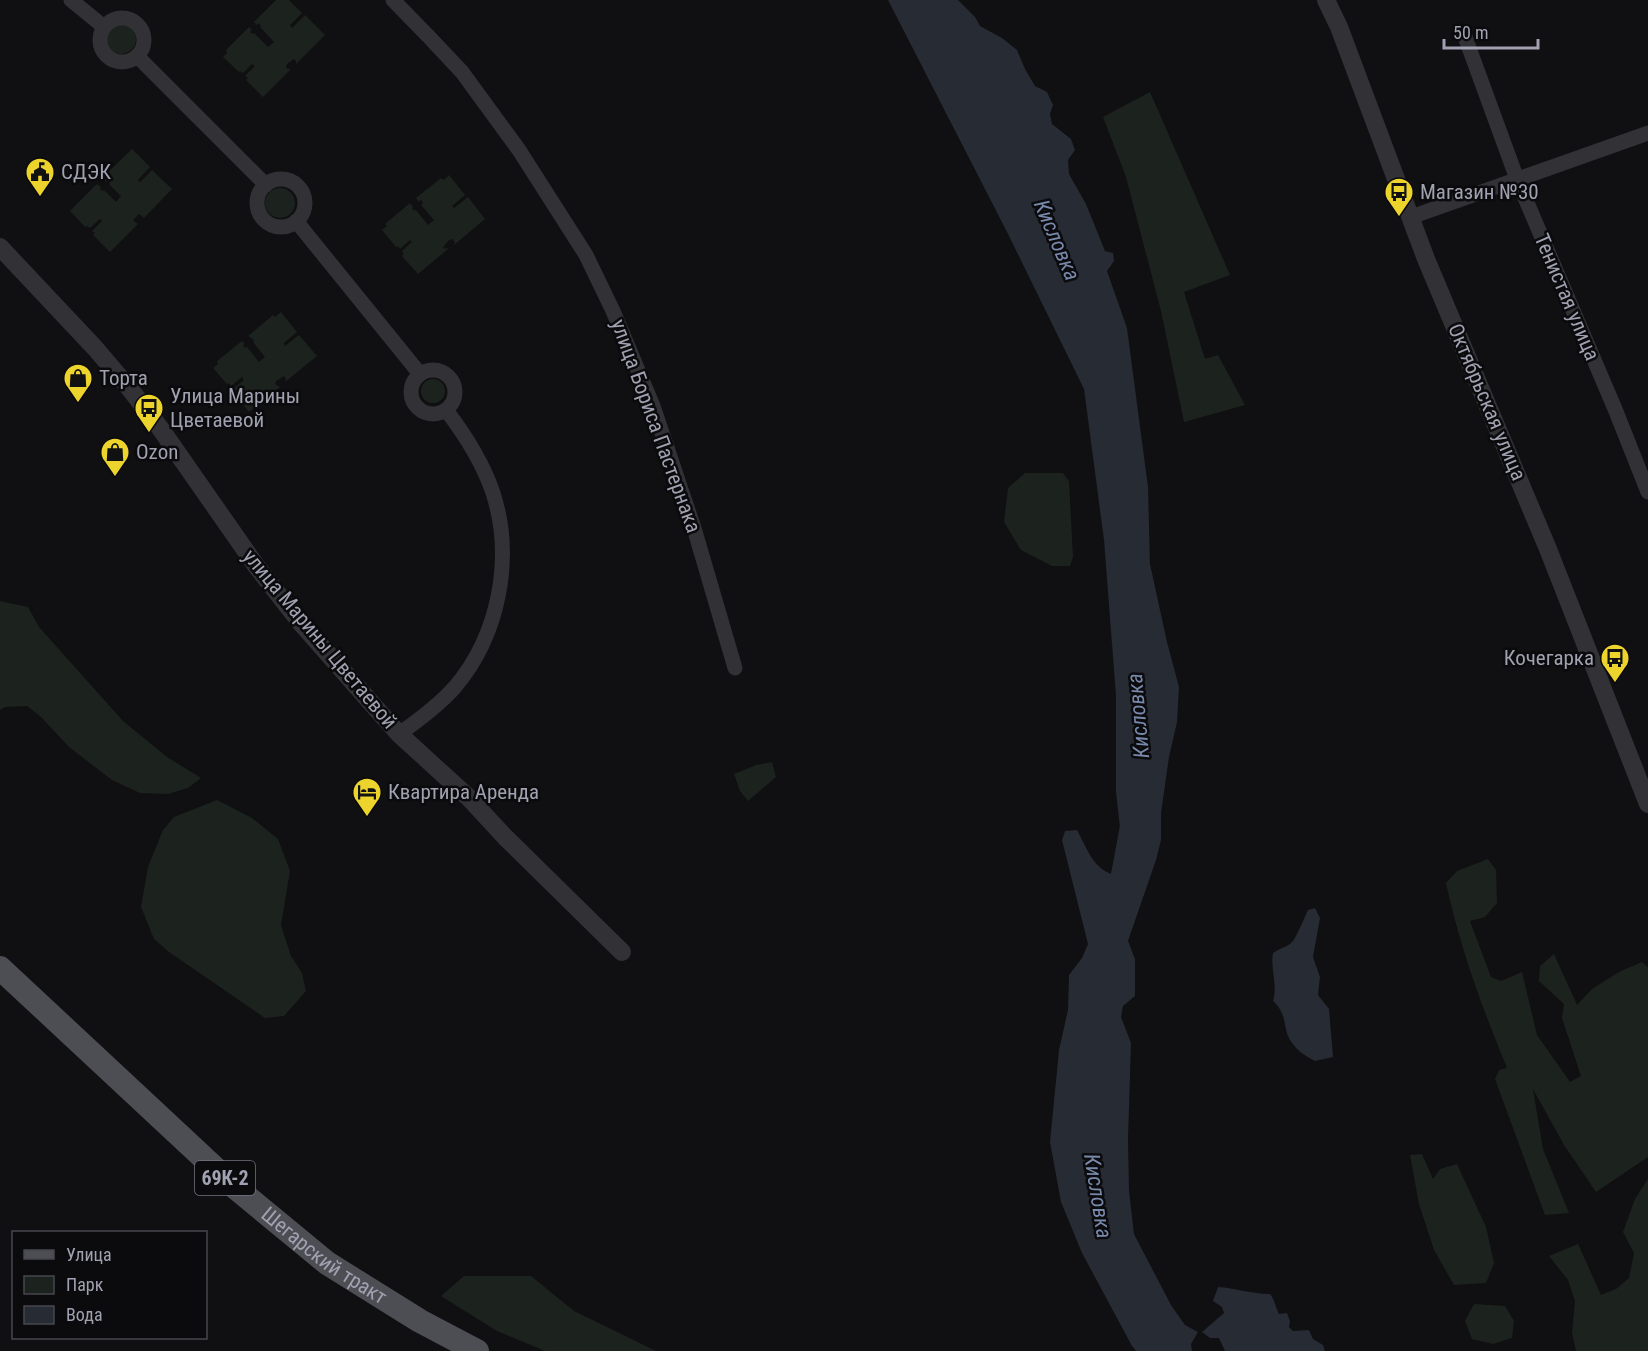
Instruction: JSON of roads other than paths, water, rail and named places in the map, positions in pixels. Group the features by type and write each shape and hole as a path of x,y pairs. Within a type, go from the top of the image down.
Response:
{"main road":[{"name":"Шегарский тракт","path":"0,969 236,1188 327,1263 420,1321 477,1351"}],"street":[{"path":"71,0 104,27"},
{"name":"улица Бориса Пастернака","path":"393,0 462,72 519,150 586,255 613,311 653,406 694,528 735,668"},
{"name":"Октябрьская улица","path":"1326,0 1339,27 1426,259 1548,549 1648,804"},
{"path":"122,18 135,23 140,28 144,41 143,47 136,56 125,61 110,58 101,47 100,39 104,27 109,22 122,18"},
{"name":"Тенистая улица","path":"1464,34 1517,179 1648,492"},
{"path":"136,56 266,184"},
{"path":"1411,217 1648,133"},
{"path":"285,179 292,182 303,193 304,208 296,221 281,227 266,221 260,215 257,199 266,184 285,179"},
{"path":"296,221 420,374"},
{"name":"улица Марины Цветаевой","path":"0,247 95,348 130,389 264,576 300,622 399,734 468,797 622,952"},
{"path":"426,371 440,371 451,379 455,392 451,405 446,410 431,414 418,408 413,402 411,387 420,374 426,371"},
{"path":"399,734 439,703 464,675 481,646 494,615 498,598 502,552 498,515 493,495 471,445 446,410"}],"water":[{"path":"888,0 958,0 975,17 980,26 1002,38 1017,50 1035,86 1047,92 1053,105 1050,114 1052,124 1071,139 1075,150 1068,160 1069,174 1086,204 1105,251 1113,253 1114,261 1107,271 1127,328 1148,487 1150,564 1179,687 1177,722 1169,757 1161,813 1161,840 1128,941 1135,959 1135,996 1123,1006 1121,1017 1131,1043 1129,1191 1134,1234 1171,1305 1185,1325 1198,1332 1191,1344 1192,1351 1136,1351 1132,1346 1082,1253 1061,1202 1050,1142 1059,1050 1068,1010 1069,975 1082,958 1088,944 1062,840 1065,831 1077,830 1091,857 1102,869 1131,878 1131,866 1121,837 1116,792 1116,696 1104,540 1084,389 1008,234"},
{"path":"1315,908 1320,918 1313,957 1320,977 1318,995 1329,1009 1333,1057 1315,1061 1292,1044 1281,1011 1273,1001 1275,989 1272,959 1273,953 1292,942 1308,910"},
{"path":"1218,1287 1270,1294 1279,1314 1287,1313 1290,1321 1289,1327 1293,1331 1309,1330 1313,1339 1323,1345 1325,1351 1225,1351 1219,1338 1210,1338 1202,1332 1224,1313 1222,1307 1213,1301"}],"waterway":[{"name":"Кисловка","path":"1116,907 1132,821"}],"place":[{"name":"СДЭК","path":"40,198"},
{"name":"Магазин №30","path":"1399,218"},
{"name":"Торта","path":"78,404"},
{"name":"Улица Марины Цветаевой","path":"149,434"},
{"name":"Ozon","path":"115,478"},
{"name":"Кочегарка","path":"1615,684"},
{"name":"Квартира Аренда","path":"367,818"}]}
